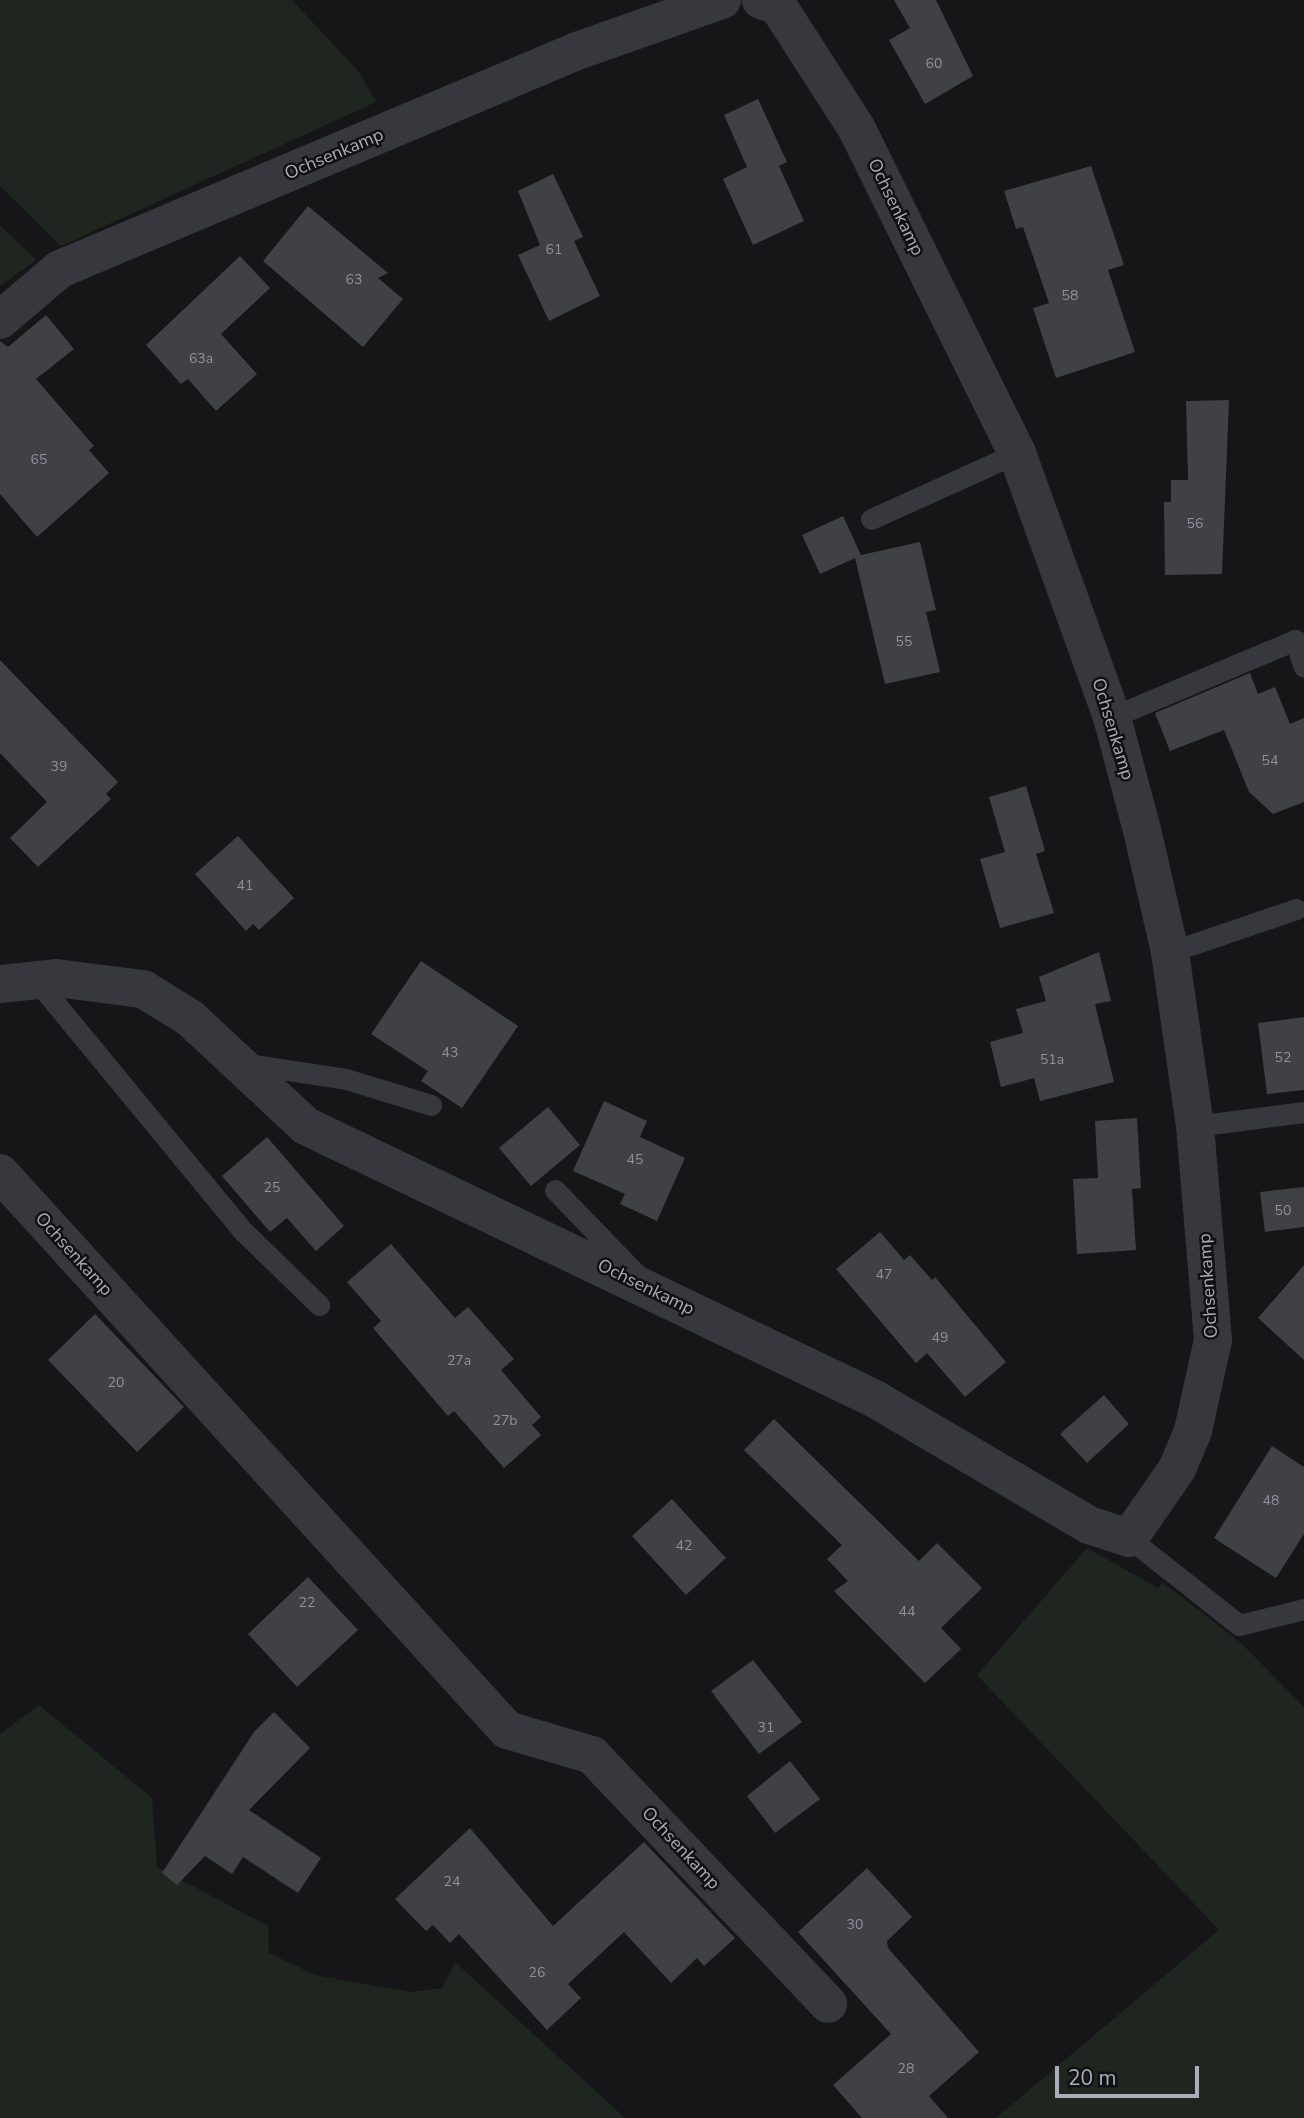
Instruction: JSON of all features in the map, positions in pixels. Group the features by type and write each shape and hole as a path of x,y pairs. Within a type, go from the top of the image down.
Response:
{"street":[{"name":"Ochsenkamp","path":"0,320 60,269 577,51 722,0"},
{"name":"Ochsenkamp","path":"18,982 143,989 190,1018 306,1126 649,1288 874,1399 1089,1525 1129,1538 1177,1469 1207,1388 1213,1340 1195,1126 1170,951 1112,717 1017,453 857,129 778,6 761,0"},
{"name":"Ochsenkamp","path":"0,1173 507,1730 592,1755 828,2004"}],"lane":[{"path":"871,519 1017,453"},
{"path":"1112,717 1295,640 1304,667"},
{"path":"1170,951 1296,909"},
{"path":"18,982 244,1232 319,1305"},
{"path":"237,1062 346,1079 431,1104"},
{"path":"1195,1126 1304,1112"},
{"path":"555,1190 649,1288"},
{"path":"1129,1538 1239,1625 1304,1609"}],"shaded area":[{"path":"0,0 292,0 359,72 376,102 61,246 0,186"},
{"path":"0,225 36,260 0,286"},
{"path":"1087,1548 1158,1588 1162,1582 1241,1643 1304,1707 1304,2118 996,2118 1219,1930 977,1675"},
{"path":"39,1705 152,1798 157,1867 268,1926 269,1953 315,1975 410,1992 442,1988 455,1962 625,2118 0,2118 0,1734"}],"building":[{"path":"894,0 936,0 973,76 925,104 889,40 910,28"},
{"path":"758,99 787,162 779,166 804,221 753,245 723,179 747,167 724,115"},
{"path":"1091,166 1124,265 1108,270 1135,352 1056,378 1033,308 1049,303 1023,227 1016,229 1004,191"},
{"path":"553,174 583,237 574,241 600,296 549,321 518,255 540,245 518,191"},
{"path":"308,206 388,273 378,278 403,299 363,347 263,261"},
{"path":"240,256 270,288 221,334 257,374 216,411 188,379 181,384 146,345"},
{"path":"46,315 74,349 36,379 94,446 89,450 109,473 37,537 0,494 0,341 8,347"},
{"path":"1229,400 1222,574 1165,575 1164,502 1171,502 1171,480 1188,480 1186,401"},
{"path":"843,516 861,555 920,542 936,610 926,612 940,672 885,684 855,558 820,574 802,535"},
{"path":"0,660 118,782 106,794 111,799 38,867 10,838 47,802 0,753"},
{"path":"1250,673 1258,694 1275,687 1290,724 1304,718 1304,802 1273,814 1249,792 1224,730 1170,751 1155,713"},
{"path":"1026,786 1045,851 1036,854 1054,913 1000,928 980,859 1005,852 989,797"},
{"path":"238,836 294,898 259,930 253,924 246,931 195,874"},
{"path":"1099,952 1111,1001 1095,1004 1114,1082 1040,1101 1034,1078 1001,1087 990,1042 1023,1033 1016,1009 1046,1001 1039,977"},
{"path":"421,961 518,1026 462,1108 421,1081 428,1071 371,1034"},
{"path":"1304,1017 1304,1090 1267,1094 1258,1023"},
{"path":"604,1101 647,1121 640,1137 685,1158 657,1221 620,1204 625,1194 573,1171"},
{"path":"548,1107 580,1145 531,1186 499,1148"},
{"path":"1137,1118 1141,1188 1132,1189 1136,1250 1077,1254 1073,1179 1098,1178 1095,1121"},
{"path":"267,1137 344,1226 316,1251 287,1218 270,1232 222,1176"},
{"path":"1304,1187 1304,1227 1265,1232 1260,1192"},
{"path":"880,1232 904,1260 910,1255 932,1280 935,1277 1006,1362 965,1397 927,1353 916,1363 836,1269"},
{"path":"391,1244 455,1318 468,1307 514,1359 501,1370 541,1417 532,1425 541,1435 504,1468 454,1411 448,1416 373,1328 381,1321 347,1282"},
{"path":"1304,1265 1304,1360 1258,1318"},
{"path":"95,1314 184,1407 137,1452 48,1360"},
{"path":"1104,1395 1129,1424 1087,1463 1060,1434"},
{"path":"774,1419 919,1561 937,1543 982,1588 941,1628 961,1649 925,1683 834,1591 848,1581 827,1559 842,1545 744,1450"},
{"path":"1272,1446 1304,1467 1304,1534 1276,1578 1214,1538"},
{"path":"672,1499 726,1558 686,1595 632,1536"},
{"path":"308,1577 358,1630 297,1687 248,1634"},
{"path":"753,1660 802,1722 759,1754 711,1691"},
{"path":"274,1712 310,1748 249,1810 321,1858 298,1893 243,1857 232,1874 205,1856 177,1885 162,1873 254,1732"},
{"path":"790,1761 820,1799 775,1833 747,1796"},
{"path":"470,1828 553,1926 644,1842 735,1938 704,1966 697,1958 671,1983 624,1932 568,1984 581,1998 547,2030 459,1934 450,1943 433,1925 426,1931 395,1899"},
{"path":"867,1868 912,1917 887,1941 888,1948 979,2052 929,2096 948,2118 862,2118 833,2085 891,2034 798,1932"}]}
